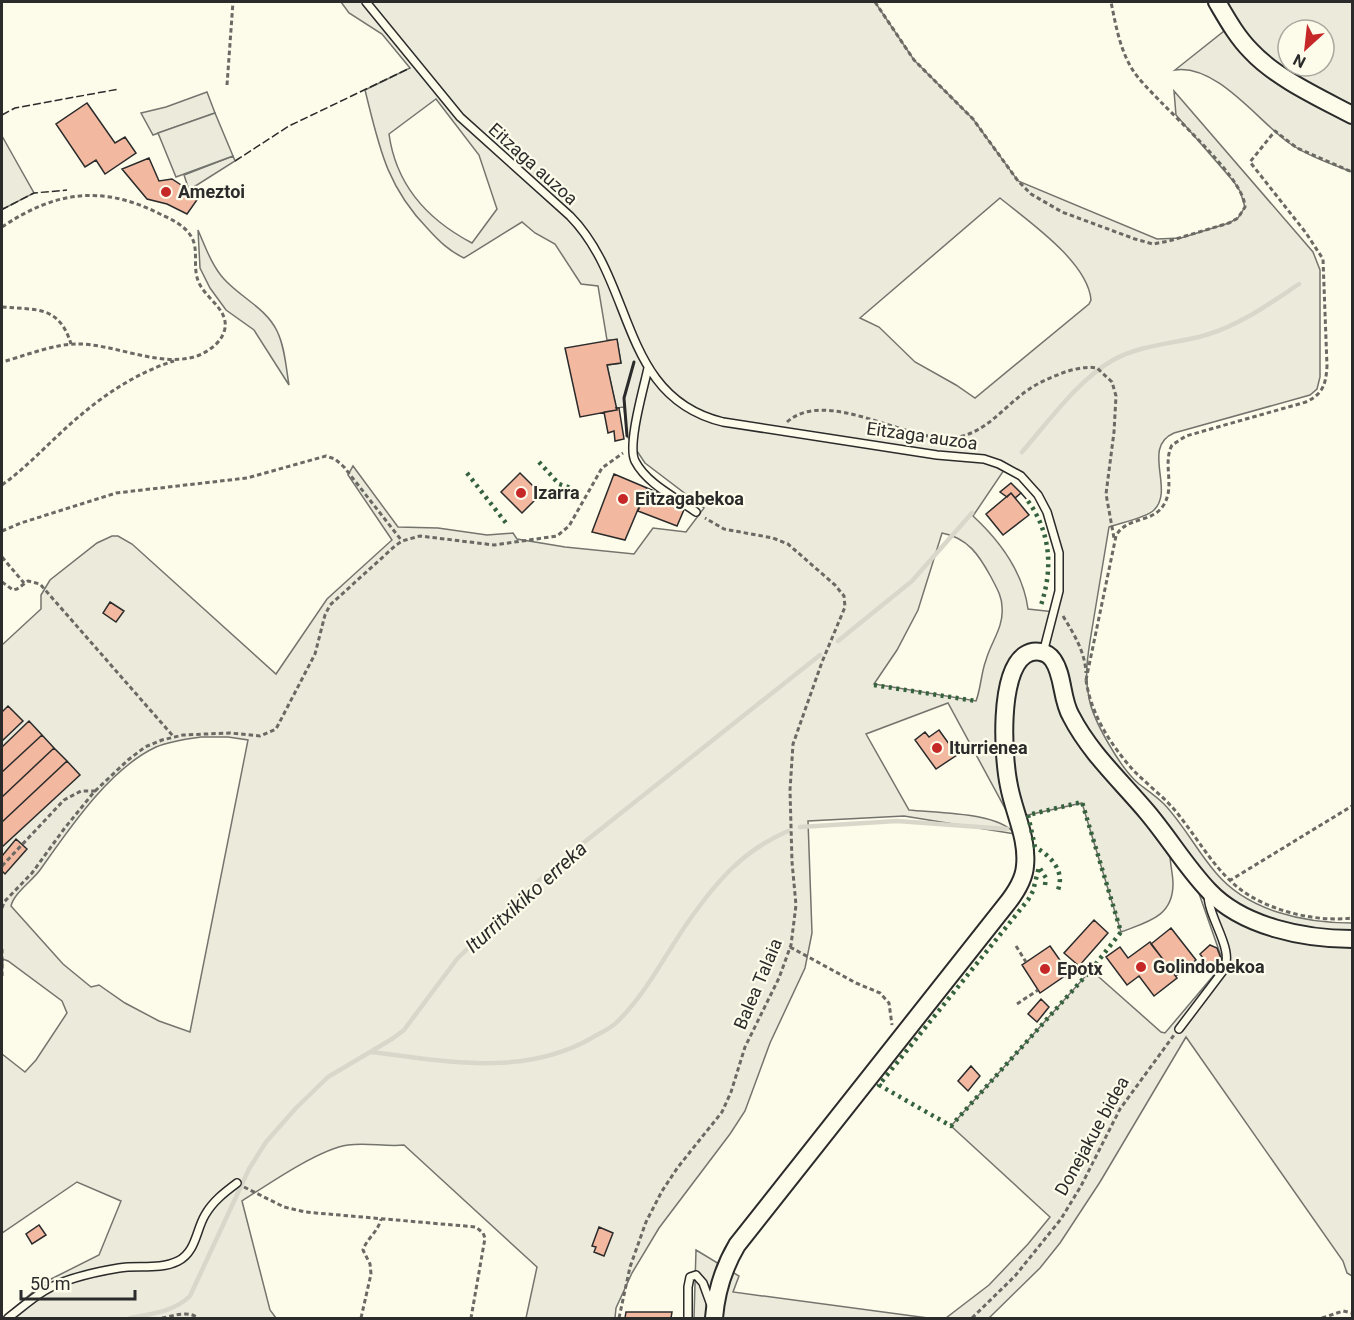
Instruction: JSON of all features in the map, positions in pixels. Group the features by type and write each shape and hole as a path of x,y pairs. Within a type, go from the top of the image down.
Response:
{"street":[{"path":"1217,2 1241,39 1262,62 1353,115"},
{"path":"714,1317 725,1269 737,1245 1010,901 1022,879 1026,855 1022,830 1007,775 1004,734 1006,703 1012,675 1019,660 1032,652 1043,652 1054,662 1067,710 1082,734 1209,891 1234,910 1279,929 1315,937 1353,939"}],"lane":[{"name":"Eitzaga auzoa","path":"366,2 464,122 570,216 586,234 605,266 648,368 668,394 697,415 732,424 943,456 984,459 1015,472 1038,495 1055,534 1060,568 1056,606 1043,652"},
{"path":"648,368 633,450 635,460 652,481 696,512"},
{"path":"1179,1029 1228,962 1210,911 1209,891"},
{"path":"8,1318 45,1290 65,1282 120,1268 164,1265 179,1261 191,1248 200,1224 210,1207 223,1193 237,1183"},
{"path":"688,1318 688,1280 696,1275 706,1287 714,1317"}],"path":[{"path":"227,85 232,2"},
{"path":"875,2 914,60 973,119 1018,182 1031,194 1069,214 1153,243 1169,241 1229,224 1238,218 1245,207 1240,191 1199,141 1133,70 1122,47 1111,2"},
{"path":"1086,681 1114,540 1121,528 1154,514 1163,506 1170,489 1168,454 1172,445 1179,440 1306,402 1319,395 1323,389 1327,366 1323,259 1306,233 1250,162 1275,131 1297,148 1353,172"},
{"path":"2,227 34,208 70,196 89,194 145,207 183,228 194,243 198,282 223,314 226,326 221,339 215,346 194,357 151,370 110,393 84,412 34,459 2,485"},
{"path":"2,307 31,308 50,313 63,325 71,344"},
{"path":"2,362 71,344 179,360"},
{"path":"781,430 791,418 799,414 811,411 831,411 851,414 917,434 954,438 970,434 984,426 1018,397 1043,381 1078,368 1096,368 1112,382 1116,396 1106,494 1114,540"},
{"path":"2,908 3,901 32,873 57,837 96,791 137,753 154,743 174,736 208,733 261,735 276,729 315,654 330,605 343,591 402,541 420,536 502,544 557,536 569,526 602,468 618,456 633,450"},
{"path":"2,531 106,496 248,478 326,456 335,459 344,467 402,541"},
{"name":"Balea Talaia","path":"619,1318 630,1267 646,1222 678,1167 722,1112 731,1092 745,1047 779,978 790,947 794,933 796,905 792,862 790,783 793,744 846,601 841,592 823,574 781,541 724,529 696,512"},
{"path":"2,558 24,584"},
{"path":"2,582 13,590 32,580 44,587 174,736"},
{"path":"1056,606 1077,640 1085,662 1086,681 1096,716 1114,745 1135,771 1181,817 1229,881 1252,897 1282,909 1321,918 1353,918"},
{"path":"2,866 64,800 81,791 96,791"},
{"path":"1229,881 1353,806"},
{"path":"1016,946 1026,962"},
{"path":"790,947 885,998 891,1008 892,1026 899,1041"},
{"path":"2,949 2,977"},
{"path":"1066,975 1068,976 1078,965"},
{"path":"1017,1004 1038,990"},
{"name":"Donejakue bidea","path":"972,1318 1015,1276 1061,1219 1081,1186 1124,1103 1179,1029"},
{"path":"237,1183 284,1207 295,1210 470,1226 480,1229 485,1238 471,1318"},
{"path":"361,1318 370,1274 370,1264 363,1250 378,1229 381,1219"},
{"path":"1322,1318 1343,1311 1353,1313"},
{"path":"162,1318 186,1314 192,1314 198,1318"}],"shaded area":[{"path":"341,2 875,2 914,60 973,119 1018,181 1157,239 1181,238 1238,218 1245,207 1240,191 1176,115 1174,91 1313,252 1320,270 1320,377 1317,389 1310,395 1174,433 1165,440 1160,448 1159,458 1160,502 1150,513 1109,527 1089,647 1087,688 1096,719 1116,756 1132,777 1171,812 1209,865 1229,886 1260,906 1278,912 1315,921 1352,923 1352,1276 1347,1273 1343,1261 1186,1037 1100,1182 1060,1243 1040,1268 989,1318 946,1318 989,1285 1050,1217 951,1126 1091,970 1161,1032 1165,1033 1223,962 1196,885 1170,855 1173,884 1169,904 1157,917 1121,932 1082,803 1028,815 1006,810 948,703 866,734 909,810 966,815 995,821 1015,834 904,816 808,821 812,933 805,968 770,1043 745,1111 659,1228 632,1273 616,1308 615,1318 526,1318 537,1267 404,1145 362,1144 348,1145 323,1153 242,1201 270,1310 276,1318 2,1318 45,1282 99,1255 121,1201 77,1182 2,1233 2,1054 25,1072 36,1060 67,1013 62,1001 3,959 2,977 2,645 41,609 41,595 50,580 97,543 112,536 118,536 132,544 276,674 327,599 392,540 348,475 353,466 398,527 438,528 487,535 513,533 517,539 565,547 634,554 653,528 686,532 704,508 645,463 627,436 624,407 616,408 607,365 621,363 617,340 607,340 598,286 581,284 555,244 535,233 522,222 464,258 440,242 402,197 380,147 365,90 410,68 382,34 349,13","holes":["436,99 479,155 497,209 472,243 441,223 417,199 399,169 389,134","1000,198 1055,243 1068,257 1079,271 1091,300 975,398 915,362 879,327 860,318","1006,467 1038,495 1059,553 1055,612 1028,609 1021,582 1009,558 973,516","942,533 966,543 982,562 997,588 1002,603 1001,621 984,665 976,701 874,684 897,650 918,610","201,737 248,740 190,1032 159,1021 125,1003 99,985 91,987 63,964 11,906 16,896 40,870 91,801 106,785 139,757 156,747"]},
{"path":"1207,2 1352,2 1352,172 1296,148 1236,96 1206,76 1191,71 1175,70 1224,31"},
{"path":"207,92 215,113 153,135 141,113 166,107"},
{"path":"215,113 233,156 176,177 158,133"},
{"path":"2,136 34,193 3,209 2,207"},
{"path":"233,156 235,161 189,190 184,175"},
{"path":"198,230 220,274 260,309 277,331 284,351 289,385 254,330 226,310 210,288 200,268"},
{"path":"696,1250 739,1276 733,1292 928,1318 694,1318"}],"building":[{"path":"87,103 115,143 125,137 136,153 105,174 96,160 85,167 56,124"},
{"path":"149,158 159,181 172,179 199,197 187,214 167,204 147,199 122,169"},
{"path":"617,339 621,363 607,365 617,410 580,417 565,348"},
{"path":"616,408 619,408 624,439 615,441 614,431 608,433 604,412 617,410"},
{"name":"Izarra","path":"520,473 541,494 522,513 501,492"},
{"name":"Eitzagabekoa","path":"614,474 647,488 625,540 592,532"},
{"path":"1011,483 1021,493 1015,498 1011,493 1007,497 1000,492"},
{"path":"647,488 686,505 677,526 638,511"},
{"path":"1011,493 1029,515 1003,535 986,514"},
{"path":"110,602 124,611 116,622 103,613"},
{"path":"8,706 23,721 2,741 2,712"},
{"path":"29,721 42,735 2,772 2,747"},
{"name":"Iturrienea","path":"939,730 957,755 936,769 915,740 925,732 929,737"},
{"path":"42,735 54,748 2,797 2,772"},
{"path":"54,748 67,761 2,822 2,797"},
{"path":"67,761 80,775 2,847 2,822"},
{"path":"16,839 27,849 5,874 2,871 2,856"},
{"path":"1094,920 1108,933 1079,966 1064,953"},
{"path":"1171,928 1196,960 1176,976 1151,944"},
{"name":"Golindobekoa","path":"1150,942 1177,978 1154,996 1139,976 1127,985 1106,957 1120,947 1128,958"},
{"path":"1210,945 1217,948 1222,961 1212,970 1200,954"},
{"name":"Epotx","path":"1050,946 1069,973 1040,993 1022,965"},
{"path":"1041,999 1049,1007 1037,1022 1028,1014"},
{"path":"971,1066 980,1076 968,1091 958,1081"},
{"path":"39,1225 46,1235 32,1244 26,1234"},
{"path":"599,1227 613,1233 604,1256 594,1252 596,1247 592,1246"},
{"path":"626,1312 672,1312 671,1318 625,1318"}],"waterway":[{"name":"Iturritxikiko erreka","path":"1022,452 1076,390 1100,368 1113,360 1135,351 1219,331 1254,313 1299,284"},
{"name":"Iturritxikiko erreka","path":"838,641 912,581 972,513"},
{"name":"Iturritxikiko erreka","path":"130,1318 169,1309 190,1296 249,1169 266,1142 328,1077 404,1030 457,959 528,890 582,844 820,655"},
{"path":"800,827 897,821 1007,829"},
{"path":"371,1052 454,1062 510,1062 564,1051 590,1039 614,1025 627,1011 646,987 688,922 731,869 757,848 788,831"}],"hedge":[{"path":"539,462 559,484 571,488"},
{"path":"467,473 506,523"},
{"path":"1028,501 1036,513 1048,552 1047,578 1041,605"},
{"path":"874,685 976,701"},
{"path":"1045,885 1046,878 1039,867 1033,891 1028,900 879,1085 951,1126 1091,970 1121,932 1082,802 1028,815 1035,847 1046,855 1058,870 1060,877 1058,890"}],"fence":[{"path":"235,161 289,126 410,68"},
{"path":"2,115 15,108 119,89"},
{"path":"2,207 3,209 34,193 67,190"},
{"path":"1021,493 1028,501"}],"wall":[{"path":"627,436 624,398 634,362"}],"place":[{"name":"Ameztoi","path":"166,192"},
{"name":"Izarra","path":"521,493"},
{"name":"Eitzagabekoa","path":"623,499"},
{"name":"Iturrienea","path":"937,748"},
{"name":"Golindobekoa","path":"1141,967"},
{"name":"Epotx","path":"1045,969"}]}
